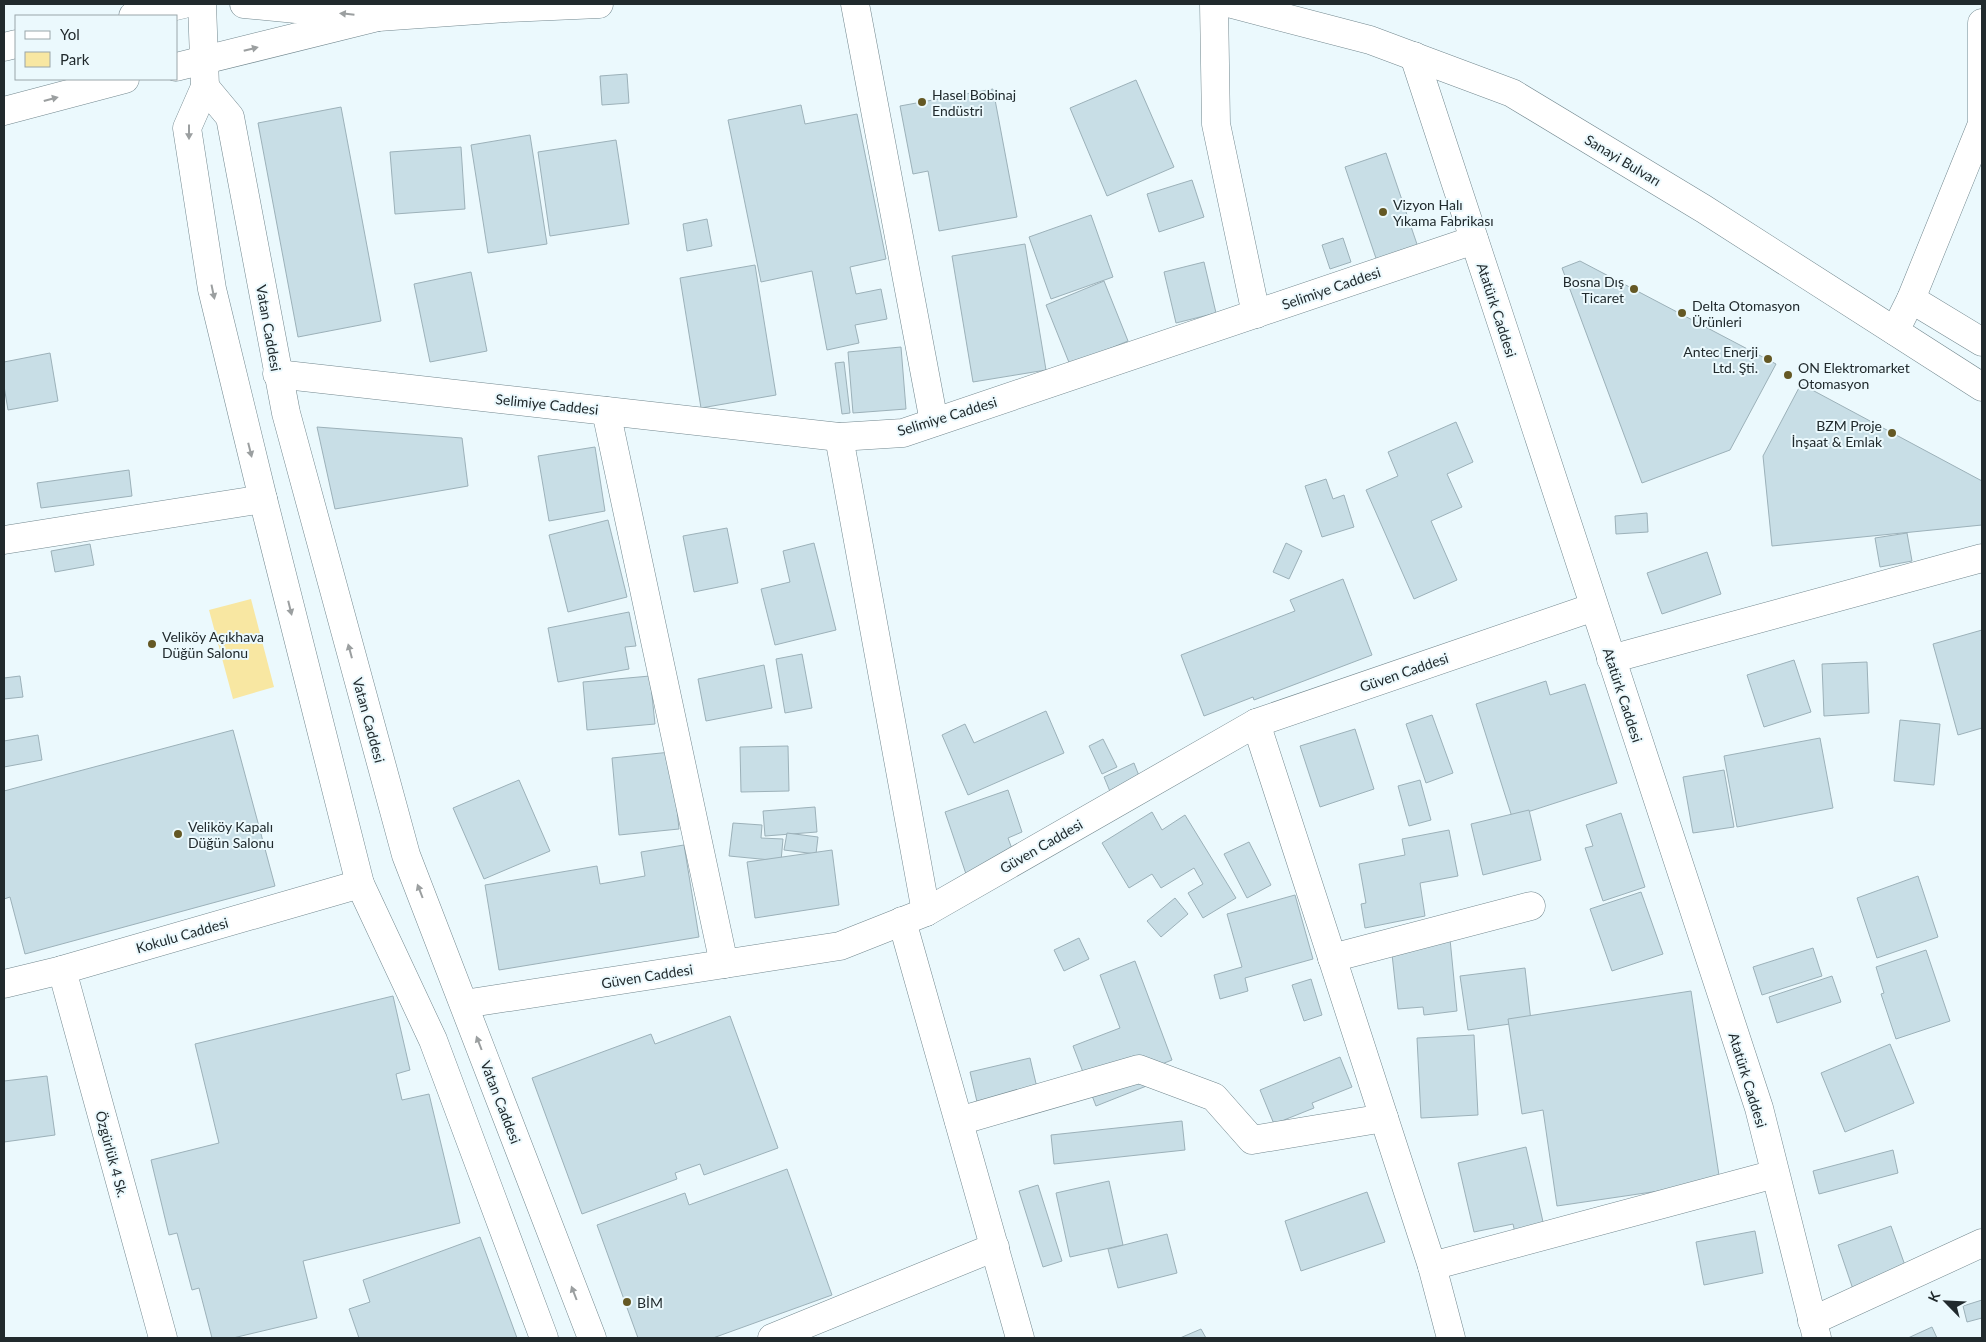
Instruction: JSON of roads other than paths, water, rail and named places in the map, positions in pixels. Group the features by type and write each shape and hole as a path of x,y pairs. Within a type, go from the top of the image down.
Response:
{"street":[{"path":"137,15 184,4"},
{"path":"202,4 205,74 187,128 212,290 262,499 360,884 433,1040 544,1338"},
{"path":"244,4 378,17 599,4"},
{"path":"855,4 934,422"},
{"path":"1214,4 1216,124 1256,314"},
{"name":"Sanayi Bulvarı","path":"1232,4 1370,40 1512,92 1704,209 1982,387"},
{"path":"178,67 205,74 378,17"},
{"path":"1895,331 1911,299 1982,124 1982,23"},
{"name":"Atatürk Caddesi","path":"1414,56 1759,1108 1814,1330"},
{"name":"Vatan Caddesi","path":"205,74 230,117 277,374 286,413 406,855 592,1338"},
{"path":"4,111 121,80"},
{"name":"Selimiye Caddesi","path":"277,374 839,436 903,433 1474,240"},
{"path":"1911,299 1982,342"},
{"path":"606,411 724,964"},
{"path":"839,436 914,916 959,1121 1020,1338"},
{"path":"4,540 262,499"},
{"path":"1611,659 1982,558"},
{"name":"Güven Caddesi","path":"464,1004 840,946 914,916 1256,723 1594,607"},
{"path":"1256,723 1432,1266 1450,1338"},
{"name":"Kokulu Caddesi","path":"4,984 62,970 360,884"},
{"path":"1332,958 1531,906"},
{"name":"Özgürlük 4 Sk.","path":"62,970 163,1338"},
{"path":"959,1121 1139,1069 1214,1097 1252,1140 1384,1118"},
{"path":"1432,1266 1775,1174"},
{"path":"1814,1330 1982,1243"},
{"path":"772,1338 995,1247"}],"place":[{"name":"Hasel Bobinaj Endüstri","path":"922,102"},
{"name":"Vizyon Halı Yıkama Fabrikası","path":"1383,212"},
{"name":"Bosna Dış Ticaret","path":"1634,289"},
{"name":"Delta Otomasyon Ürünleri","path":"1682,313"},
{"name":"Antec Enerji Ltd. Şti.","path":"1768,359"},
{"name":"ON Elektromarket Otomasyon","path":"1788,375"},
{"name":"BZM Proje İnşaat & Emlak","path":"1892,433"},
{"name":"Veliköy Açıkhava Düğün Salonu","path":"152,644"},
{"name":"Veliköy Kapalı Düğün Salonu","path":"178,834"},
{"name":"BİM","path":"627,1302"}]}
